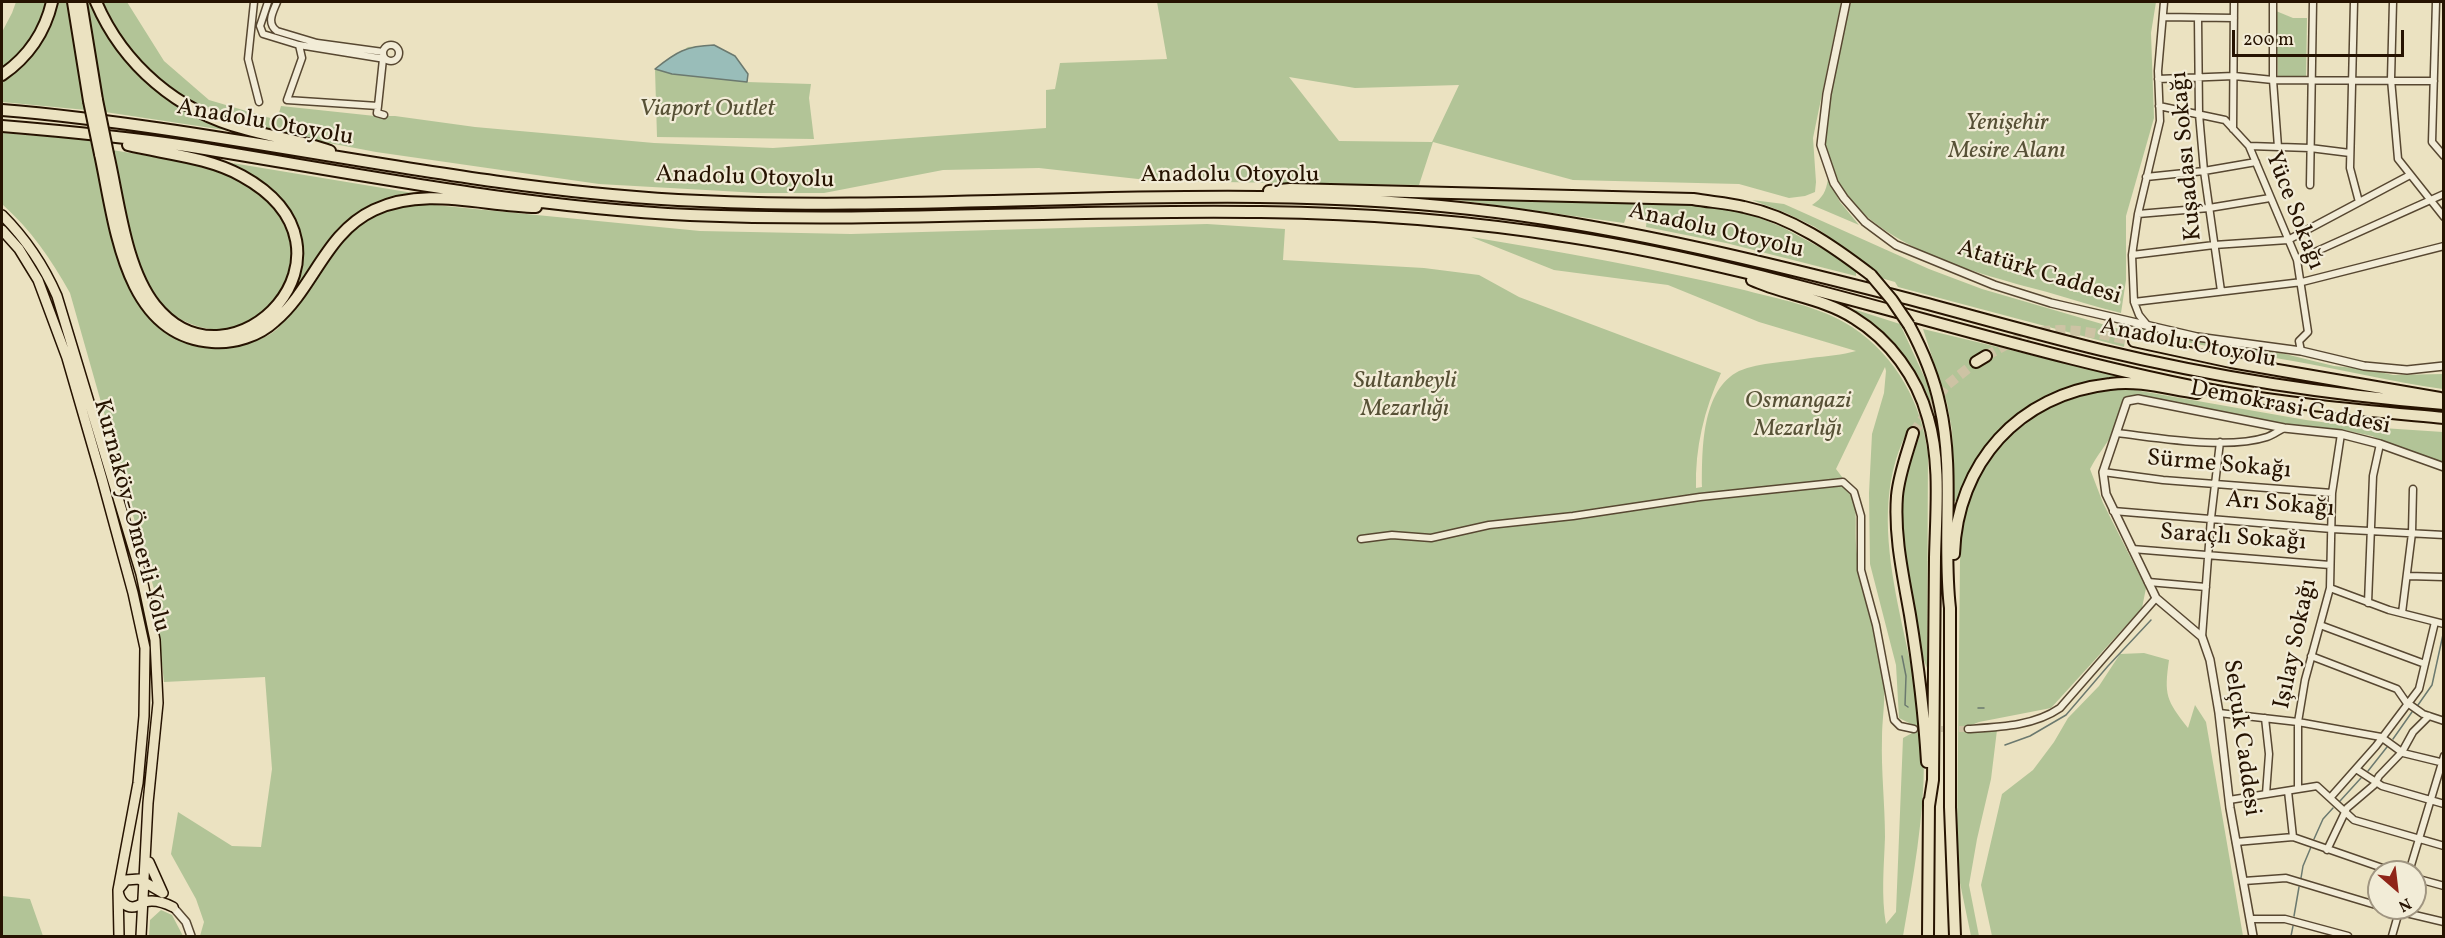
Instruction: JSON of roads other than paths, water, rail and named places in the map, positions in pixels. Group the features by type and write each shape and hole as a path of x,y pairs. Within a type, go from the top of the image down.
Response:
{"highway":[{"path":"2,75 21,60 36,41 52,2"},
{"path":"73,2 123,255 140,298 166,326 189,338 217,343 247,338 275,321 296,298 331,245 345,230 374,210 392,203 431,199 521,207 597,208"},
{"path":"81,2 93,101"},
{"path":"96,2 115,37 132,60 155,83 185,104 214,119 243,129 318,146 358,161"},
{"name":"Anadolu Otoyolu","path":"2,110 157,127 358,161 543,188 680,200 781,204 882,204 1224,196 1338,198 1419,204 1577,224 1752,260 2050,337 2182,368 2351,396 2444,404"},
{"name":"Anadolu Otoyolu","path":"2,126 180,145 466,193 597,208 756,217 865,218 1258,212 1367,215 1441,221 1570,237 1725,268 2068,356 2223,392 2340,408 2444,418"},
{"path":"81,134 205,162 240,175 263,189 287,217 296,245 296,267 288,291 274,312 244,330 233,333 207,334 183,327 157,307 139,278 130,254 104,154"},
{"path":"1224,196 1290,189 1694,199 1746,207 1780,219 1822,240 1871,276 1892,300 1909,325 1931,375 1940,406 1945,438 1947,584 1950,608"},
{"name":"Kurnaköy-Ömerli Yolu","path":"2,215 25,239 44,268 57,296 141,574 155,640 158,683 148,803 145,885"},
{"name":"Kurnaköy-Ömerli Yolu","path":"2,230 19,249 38,280 64,351 109,502 145,648 144,716 138,783 118,890 119,936"},
{"path":"1725,268 1769,288 1816,300 1854,318 1886,344 1916,383 1933,437 1935,462 1933,780 1929,806"},
{"path":"2134,341 2241,364 2444,399"},
{"path":"1955,936 1950,807 1950,608 1954,537 1974,471 2016,421 2034,408 2069,392 2112,383 2145,383 2195,393 2223,392"},
{"path":"1913,433 1903,462 1897,494 1896,522 1924,706 1929,806 1928,936"},
{"path":"146,854 163,894 173,907"},
{"path":"163,894 145,885 139,879 130,878 122,882 118,890 120,900 127,906 136,907 144,902 165,902 173,907"},
{"path":"141,936 145,885"}],"street":[{"path":"254,2 248,59 259,102"},
{"path":"268,2 260,26 261,33 299,45 384,57"},
{"path":"268,35 277,2"},
{"name":"Atatürk Caddesi","path":"1846,2 1827,93 1821,145 1834,183 1852,208 1865,222 1896,244 1951,268 2051,303 2148,326 2209,339 2301,351 2364,366 2407,370 2444,366"},
{"path":"2148,326 2139,315 2134,302 2132,255 2138,214 2160,122 2158,79 2164,2"},
{"path":"2233,129 2234,2"},
{"path":"2272,2 2273,80 2278,147"},
{"path":"2310,185 2313,2"},
{"path":"2354,2 2354,80 2350,168 2359,202"},
{"path":"2393,2 2391,80 2397,159 2444,218"},
{"path":"2436,2 2432,141 2444,156"},
{"path":"2163,17 2234,18"},
{"name":"Kuşadası Sokağı","path":"2198,18 2199,114 2204,171 2221,291"},
{"path":"260,26 266,23 293,37 384,57"},
{"path":"299,45 302,58 287,100 378,106"},
{"path":"384,57 377,113 384,115"},
{"path":"2158,79 2234,76 2273,80 2434,81"},
{"name":"Yüce Sokağı","path":"2159,106 2225,120 2249,146 2297,260 2308,332 2299,341 2301,351"},
{"path":"2249,146 2310,148 2350,153"},
{"path":"2146,177 2204,171 2256,162"},
{"path":"2132,255 2214,245 2288,240 2410,175"},
{"path":"2297,260 2444,194"},
{"path":"2138,214 2209,208 2270,198"},
{"path":"2134,302 2302,282 2444,246"},
{"name":"Demokrasi Caddesi","path":"2117,433 2127,401 2138,399 2283,428 2341,434 2380,444 2444,467"},
{"path":"2103,472 2117,433 2220,442 2269,437 2283,428"},
{"name":"Işılay Sokağı","path":"2298,789 2298,722 2311,656 2330,588 2332,493 2341,434"},
{"path":"2202,637 2214,482 2220,442"},
{"path":"2368,603 2373,476 2380,444"},
{"name":"Sürme Sokağı","path":"2103,472 2163,480 2214,482 2332,493"},
{"name":"Selçuk Caddesi","path":"2103,472 2106,494 2113,511 2156,597 2202,637 2210,660 2229,800 2253,936"},
{"path":"1361,539 1392,535 1431,538 1489,525 1574,516 1710,495 1843,483 1851,487 1854,492 1862,516 1862,570 1876,625 1894,720 1900,726 1914,729"},
{"path":"2402,613 2412,533 2413,489"},
{"name":"Arı Sokağı","path":"2113,511 2372,532 2444,535"},
{"name":"Saraçlı Sokağı","path":"2132,549 2330,565"},
{"path":"2408,576 2444,577"},
{"path":"2148,582 2206,587"},
{"path":"2330,588 2368,603 2444,624"},
{"path":"1968,729 2040,720 2053,713 2060,708 2156,597"},
{"path":"2330,798 2382,738 2419,689 2435,622"},
{"path":"2320,625 2425,664"},
{"path":"2311,656 2387,684 2397,689 2408,704 2444,722"},
{"path":"2219,713 2298,722 2382,738 2402,752 2443,760 2413,860"},
{"path":"2327,850 2344,811 2376,783 2379,776 2402,752 2414,732 2429,716"},
{"path":"2265,718 2269,754 2266,794"},
{"path":"2356,769 2382,786 2444,804"},
{"path":"2229,800 2317,786 2354,820 2444,846"},
{"path":"2288,791 2293,837"},
{"path":"2236,842 2293,837 2367,863"},
{"path":"2244,880 2286,878 2367,902"},
{"path":"2427,881 2444,886"},
{"path":"173,907 186,922 191,936"},
{"path":"2427,917 2444,922"},
{"path":"2250,919 2285,919 2348,936"},
{"path":"2392,936 2396,920"}],"water":[{"path":"714,45 735,56 748,74 747,82 672,74 655,69 682,51"}],"waterway":[{"path":"2005,745 2030,736 2066,715 2151,620"},
{"path":"2418,705 2432,685 2444,630"},
{"path":"1902,656 1906,676 1905,705 1908,707"},
{"path":"1978,708 1984,708"},
{"path":"2393,739 2412,712"},
{"path":"2368,771 2387,747"},
{"path":"2340,801 2361,778"},
{"path":"2314,839 2323,819 2333,808"},
{"path":"2301,878 2311,847"},
{"path":"2294,916 2299,887"},
{"path":"2291,936 2293,926"}],"tunnel":[{"path":"1986,356 2027,335 2054,330 2080,331 2134,341"},
{"path":"1913,433 1946,386 1976,362"},
{"path":"1914,729 1968,729"}],"park label":[{"name":"Viaport Outlet","path":"707,111"},
{"name":"Yenişehir Mesire Alanı","path":"2007,139"},
{"name":"Sultanbeyli Mezarlığı","path":"1405,397"},
{"name":"Osmangazi Mezarlığı","path":"1798,417"}]}
